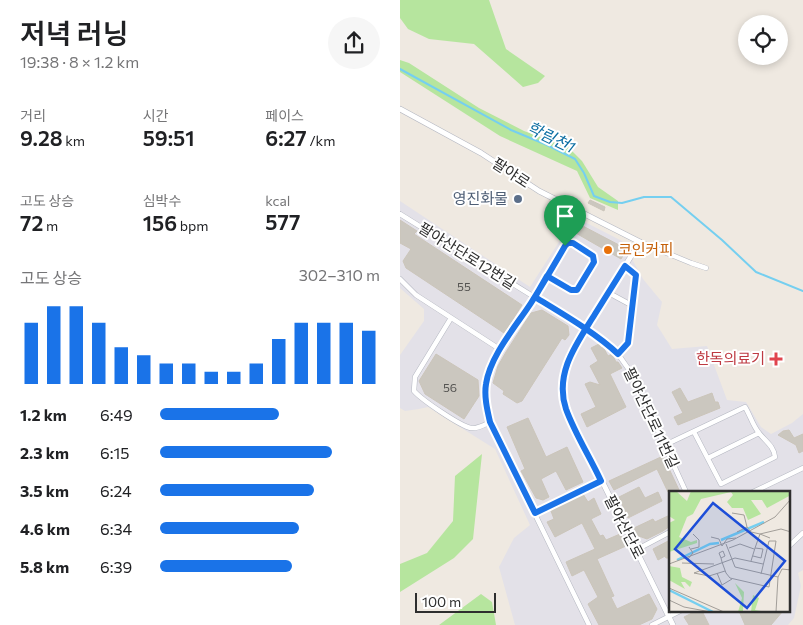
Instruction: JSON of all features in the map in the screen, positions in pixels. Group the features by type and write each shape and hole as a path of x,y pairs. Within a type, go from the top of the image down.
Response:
{"street":[{"name":"팔야로","path":"400,109 481,153 539,191 640,242 706,268"},
{"name":"팔야산단로12번길","path":"400,214 585,330"},
{"name":"팔야산단로","path":"640,242 570,353 562,389 566,408 673,625"},
{"path":"547,276 571,290 577,290 594,262 594,257 573,243 568,243 547,276 535,297 494,362 486,384 487,408 490,422 589,625"},
{"path":"618,354 628,343 636,275 625,266"},
{"path":"400,279 416,295 501,350"},
{"path":"608,293 632,306"},
{"path":"451,318 414,377 414,391 428,403 465,426 476,428 490,422"},
{"name":"팔야산단로11번길","path":"585,330 618,354 632,374 686,491"},
{"path":"665,445 746,407 759,433 768,441 775,458 723,484 719,482 694,432"},
{"path":"708,458 759,433"},
{"path":"755,491 803,468"},
{"path":"535,513 601,481"},
{"path":"790,545 803,532"},
{"path":"636,550 669,533"},
{"path":"652,625 678,612"}],"shaded area":[{"path":"400,201 530,287 575,217 622,241 643,279 662,302 657,325 672,349 707,346 727,400 746,402 761,427 771,434 792,423 803,414 803,570 798,573 801,586 794,618 788,625 515,625 499,567 514,538 530,525 495,449 428,407 405,411 400,408 400,355 424,321 424,309 400,288"}],"green space":[{"path":"400,0 489,0 506,49 545,76 538,83 523,87 474,44 429,39 408,29 400,18"},
{"path":"400,60 409,63 479,108 524,131 568,147 582,161 598,187 618,201 618,210 590,198 577,171 500,136 400,72"},
{"path":"482,454 473,539 454,558 400,592 400,564 427,553 453,521 455,476"},
{"path":"481,594 492,602 496,625 439,625"}],"building":[{"path":"590,200 605,207 604,211 588,203"},
{"path":"400,220 417,231 414,234 522,305 504,333 406,268 403,261 411,249 400,243"},
{"path":"579,224 619,245 624,254 621,259 574,232"},
{"path":"542,310 568,326 569,335 565,340 562,338 522,401 517,403 503,394 504,391 493,383 498,366 531,313"},
{"path":"599,344 608,356 612,354 622,368 610,374 626,407 587,427 581,414 596,407 585,384 590,382 600,385 590,366 598,361 591,348"},
{"path":"436,354 478,380 479,396 464,419 425,394 419,381"},
{"path":"680,388 688,402 712,393 715,402 718,402 720,408 678,425 674,417 683,413 672,392"},
{"path":"528,418 546,457 567,447 583,482 566,490 556,471 541,479 549,497 543,500 536,498 521,471 525,469 507,427"},
{"path":"789,430 794,438 803,434 803,451 799,453 796,445 778,435 783,431"},
{"path":"663,456 680,491 668,492 657,469 614,490 609,481"},
{"path":"639,487 645,498 658,492 662,501 628,518 619,497"},
{"path":"583,494 588,502 594,498 601,514 591,519 600,536 603,535 606,540 620,534 626,546 597,559 614,596 611,597 617,609 649,594 657,609 652,619 639,625 599,625 588,604 598,597 584,570 572,576 566,562 595,549 582,523 555,537 547,522 554,519 551,511"},
{"path":"669,515 669,527 663,531 647,539 636,535 634,528 653,519 655,522"},
{"path":"669,541 669,558 665,556 658,560 653,549"},
{"path":"694,612 702,612 709,625 689,625 684,617"},
{"path":"739,612 782,612 771,625 745,625"}],"waterway":[{"name":"학림천1","path":"400,69 511,130 575,159 584,173 594,196 610,202 622,203 644,197 671,197 756,272 803,291"}],"place":[{"name":"영진화물","path":"518,199"},
{"name":"코인커피","path":"608,250"},
{"name":"한독의료기","path":"776,359"}],"route":[{"path":"565,246 494,362 486,384 487,408 490,422 535,513 601,481 566,408 562,389 563,378 570,353 585,330 625,266 636,275 628,343 618,354 604,342 585,330 535,297 547,276 571,290 577,290 594,262 594,257 590,253 573,243 568,243 565,246"}]}
